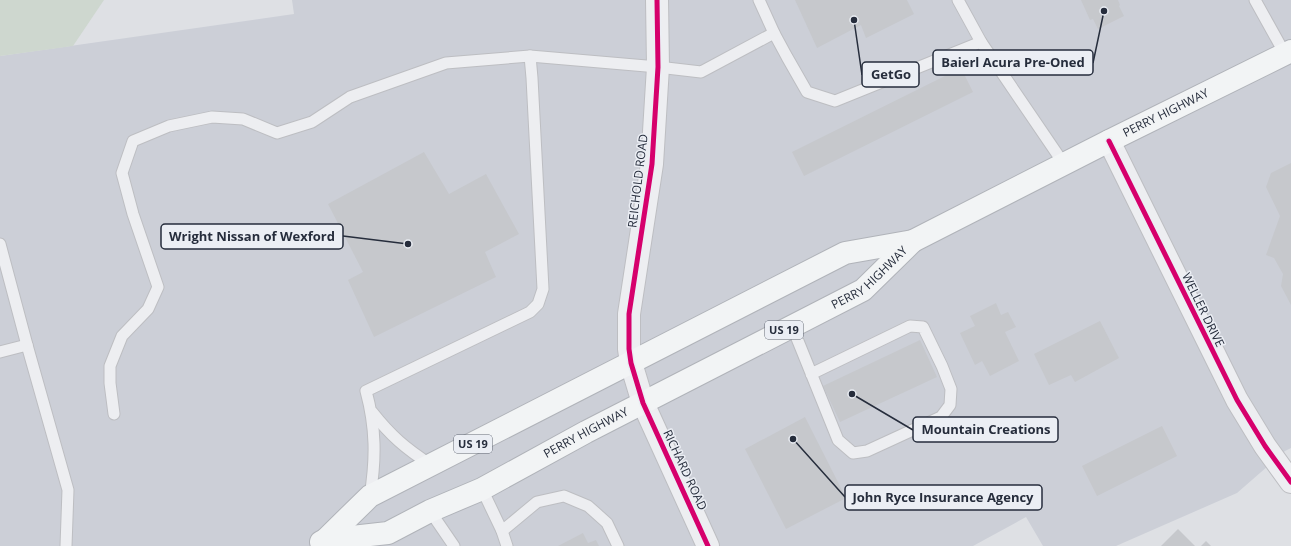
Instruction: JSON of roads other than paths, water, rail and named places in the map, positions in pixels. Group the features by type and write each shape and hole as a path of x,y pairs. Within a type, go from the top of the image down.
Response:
{"highway":[{"name":"PERRY HIGHWAY","path":"322,544 370,496 845,253 913,241 1109,141 1288,53"},
{"name":"PERRY HIGHWAY","path":"322,544 388,533 430,511 482,489 586,432 863,290 913,241"}],"street":[{"name":"REICHOLD ROAD","path":"643,403 631,363 628,335 629,314 652,164 658,67 657,0"},
{"name":"WELLER DRIVE","path":"1109,141 1237,400 1265,446 1291,482"},
{"name":"RICHARD ROAD","path":"643,403 708,546"}],"lane":[{"path":"759,0 774,33 807,92 835,101 981,42"},
{"path":"958,0 981,42 1064,164"},
{"path":"1255,0 1288,53"},
{"path":"114,414 110,384 110,366 122,336 148,309 158,287 133,214 122,173 133,141 169,126 212,117 243,119 277,133 312,122 350,97 446,63 530,56 701,72 774,33"},
{"path":"370,496 375,456 371,411 366,392 530,312 538,304 543,288 530,56"},
{"path":"0,244 68,490 66,546"},
{"path":"792,326 811,374 838,440 853,453 867,451 941,417 950,405 950,389 942,366 923,327 910,326 811,374"},
{"path":"0,352 27,345"},
{"path":"371,411 399,443 431,465"},
{"path":"482,489 502,531 507,546"},
{"path":"502,531 538,502 564,496 588,506 607,523 618,546"},
{"path":"430,511 454,546"}],"place":[{"name":"Baierl Acura Pre-Oned","path":"1104,11"},
{"name":"GetGo","path":"854,20"},
{"name":"Wright Nissan of Wexford","path":"408,244"},
{"name":"Mountain Creations","path":"852,394"},
{"name":"John Ryce Insurance Agency","path":"793,439"}]}
